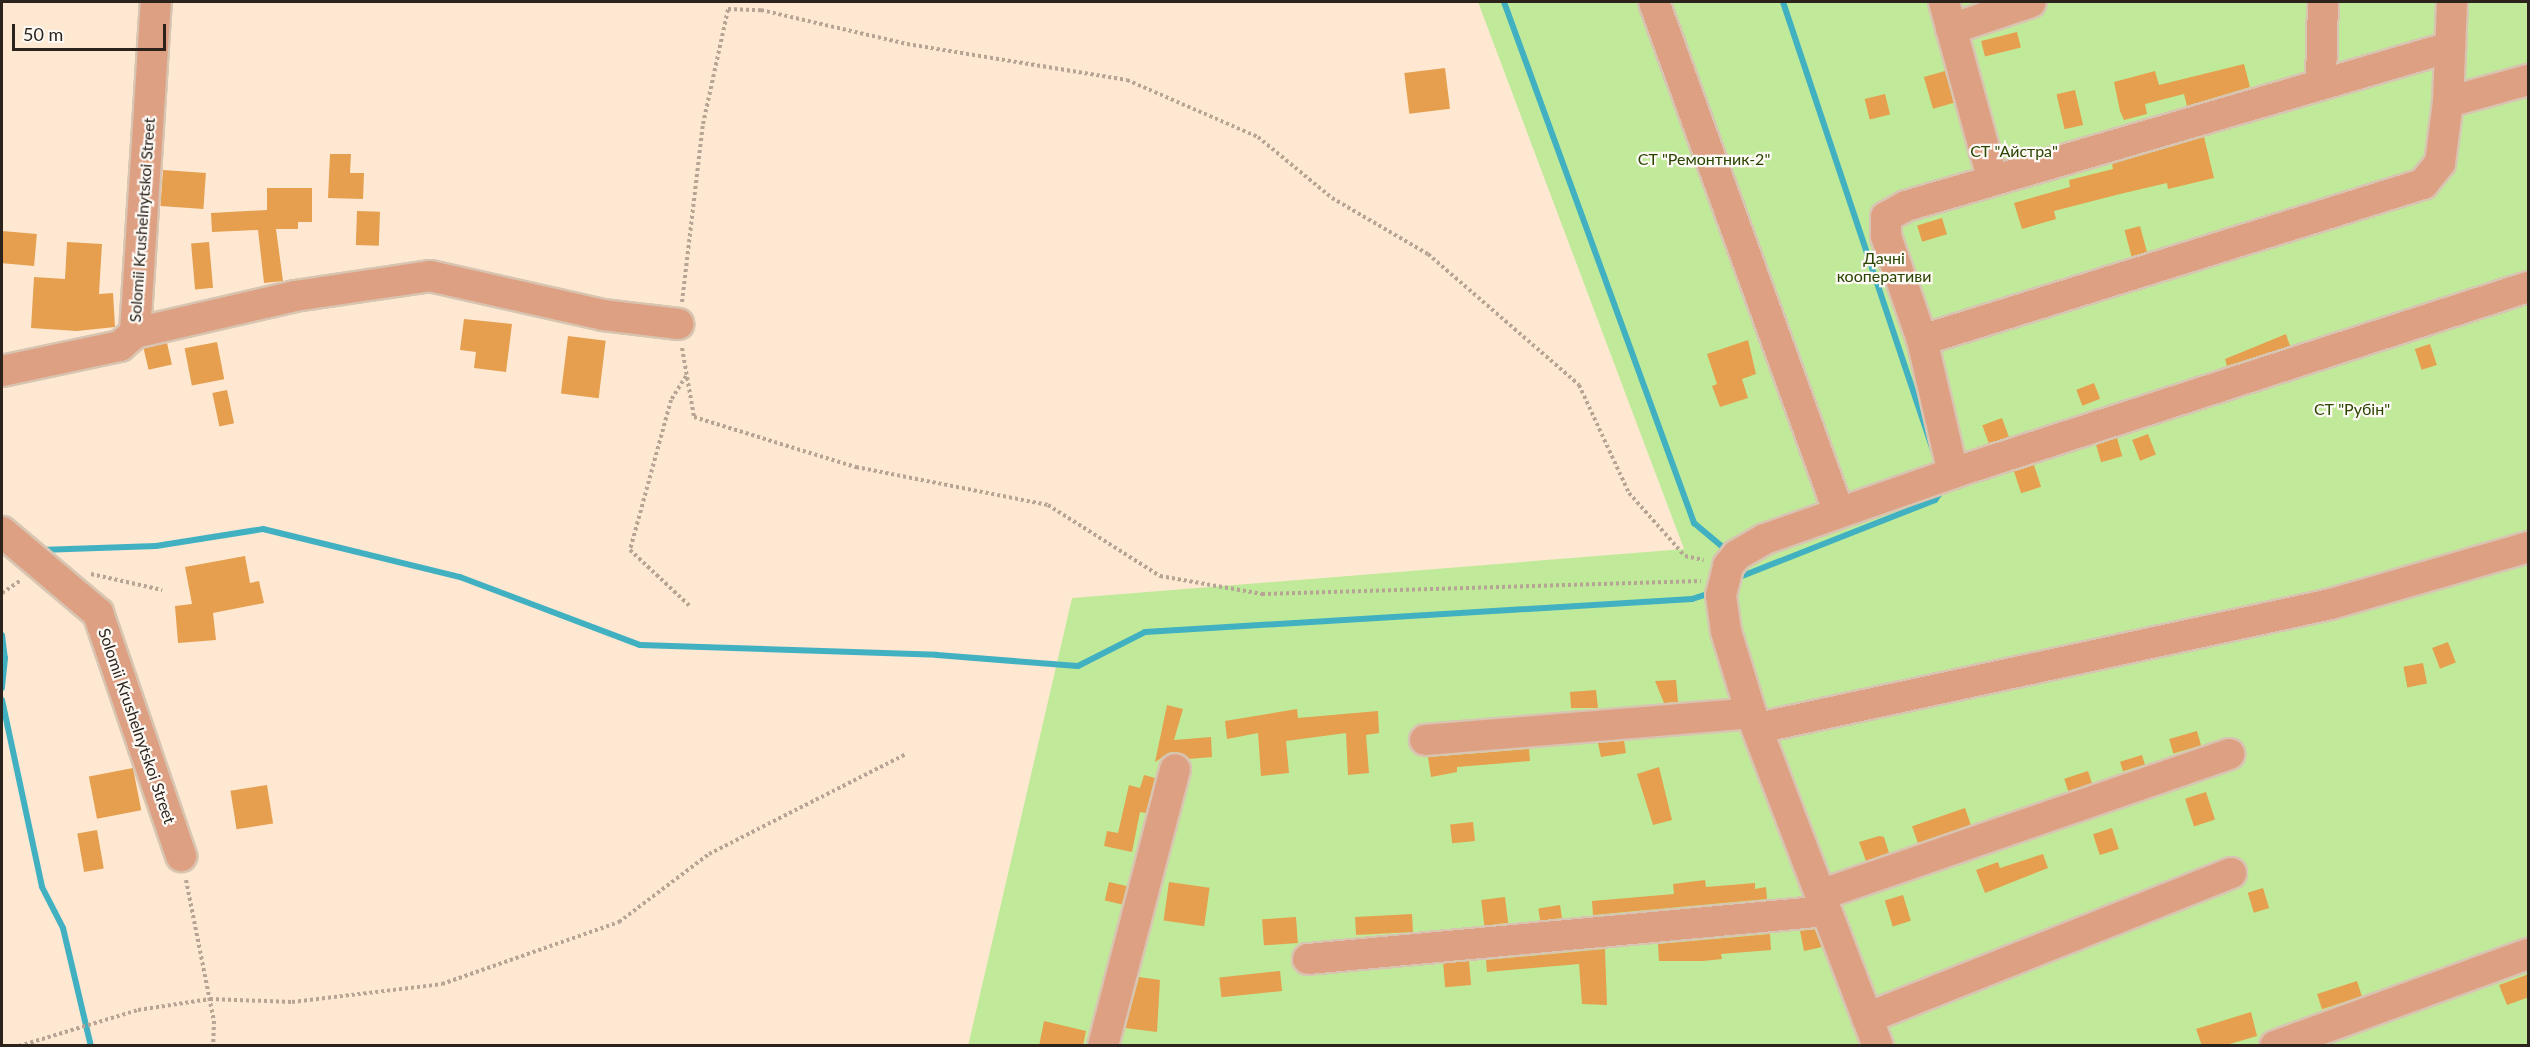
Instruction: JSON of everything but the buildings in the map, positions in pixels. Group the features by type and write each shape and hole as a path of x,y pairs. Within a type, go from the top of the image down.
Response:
{"street":[{"name":"Solomii Krushelnytskoi Street","path":"2,371 120,346 135,333 156,2"},
{"path":"1654,2 1839,513"},
{"path":"1992,178 1948,15 2031,2"},
{"path":"2321,82 2323,2"},
{"path":"1922,340 2423,184 2440,164 2448,102 2452,2"},
{"path":"1953,473 1922,340 1886,236 1886,217 1906,206 1992,178 2321,82 2450,47"},
{"path":"2448,102 2529,80"},
{"path":"135,333 295,296 429,276 603,315 678,324"},
{"path":"1878,1046 1755,720 1726,631 1725,573 1750,546 1839,513 1953,473 2529,287"},
{"name":"Solomii Krushelnytskoi Street","path":"4,534 98,614 181,856"},
{"path":"1425,740 1755,720 2331,604 2529,547"},
{"path":"1308,959 1823,903 2229,754"},
{"path":"1103,1046 1175,769"},
{"path":"1867,1018 2231,873"},
{"path":"2275,1046 2529,954"}],"path":[{"path":"743,9 745,2"},
{"path":"728,9 761,10 907,44 1127,80 1258,137 1332,198 1428,254 1579,385 1629,493 1686,556 1725,573 1262,594 1160,576 1048,505 856,467 694,417 678,324 689,269 704,124 728,9"},
{"path":"687,376 671,400 630,550 691,607"},
{"path":"83,572 162,590"},
{"path":"19,1046 138,1010 210,999 292,1002 384,994 442,984 619,922 709,854 906,754"},
{"path":"181,856 210,999 213,1046"}],"green space":[{"path":"1478,2 2528,2 2528,1045 968,1046 1072,598 1684,549"}],"waterway":[{"path":"1504,2 1694,523 1724,548"},
{"path":"1783,2 1933,451"},
{"path":"1737,578 1935,500 1943,489"},
{"path":"40,550 156,546 263,529 460,577 640,645 937,655 1078,666 1145,632 1692,599 1707,594"},
{"path":"2,635 5,658 2,688"},
{"path":"2,700 42,887 63,928 91,1046"}],"park label":[{"name":"СТ \"Айстра\"","path":"2014,151"},
{"name":"СТ \"Ремонтник-2\"","path":"1704,159"},
{"name":"Дачні кооперативи","path":"1884,267"},
{"name":"СТ \"Рубін\"","path":"2352,409"}]}
